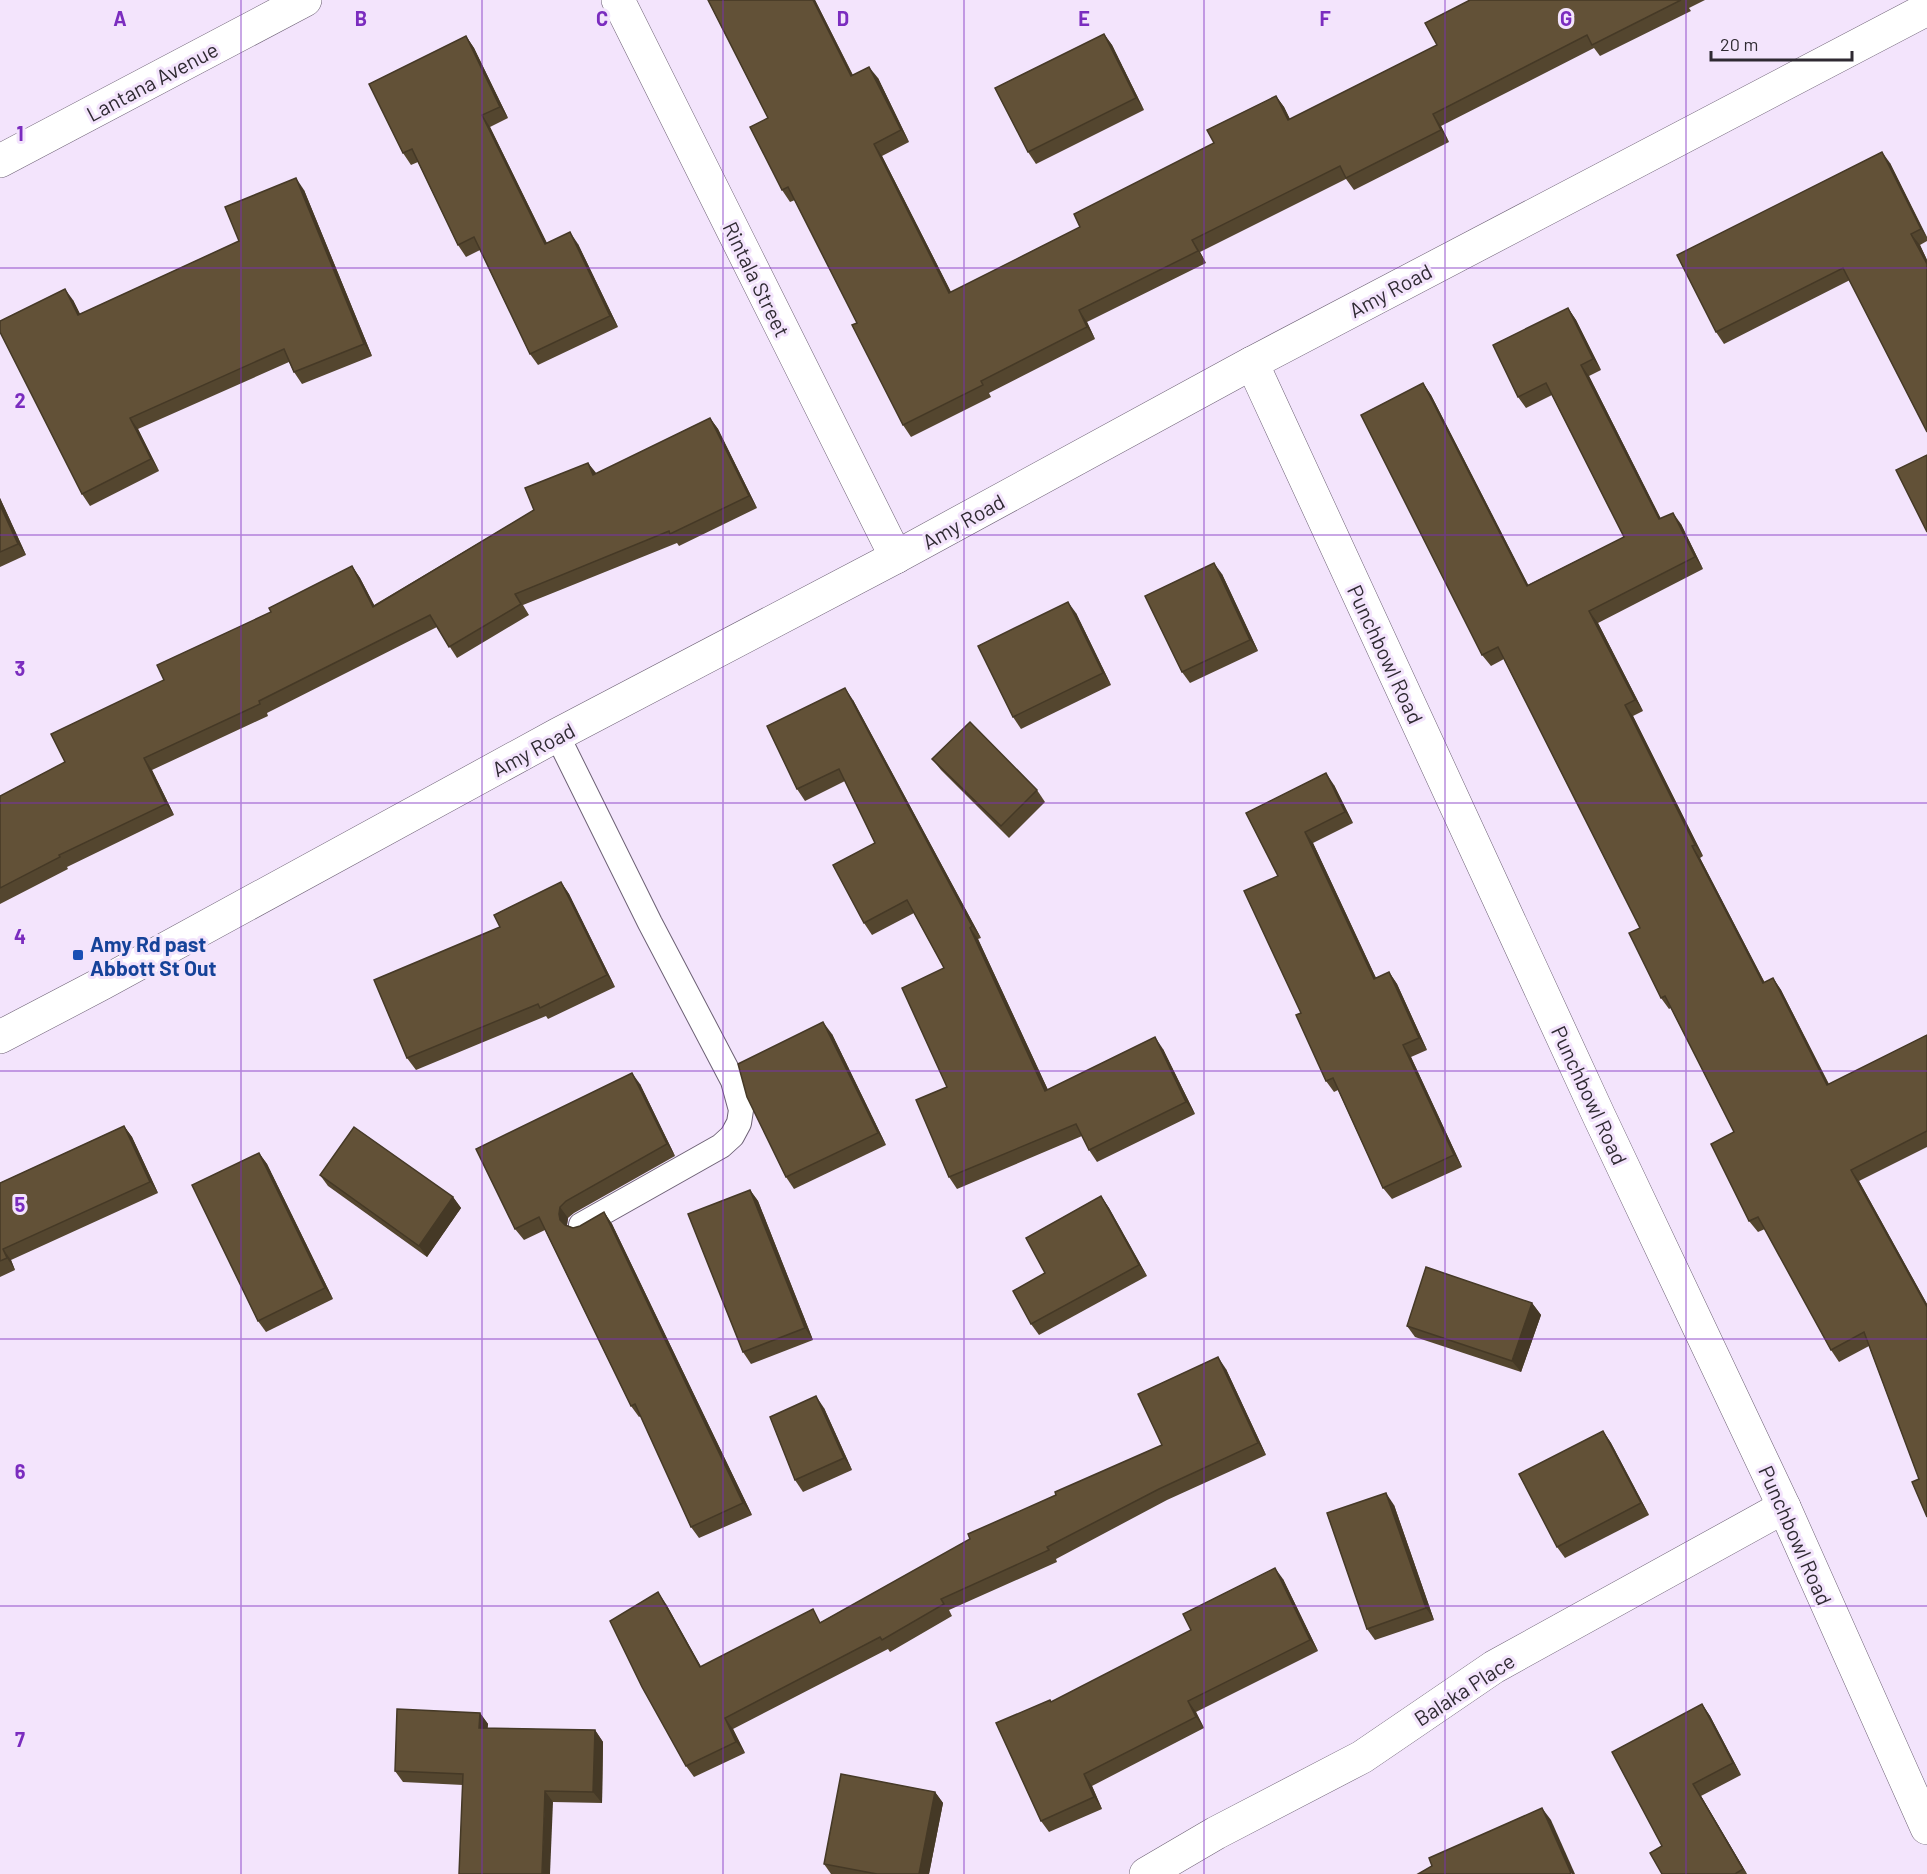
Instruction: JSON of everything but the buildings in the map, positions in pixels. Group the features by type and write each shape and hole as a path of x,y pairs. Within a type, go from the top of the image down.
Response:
{"street":[{"name":"Lantana Avenue","path":"0,161 305,0"},
{"name":"Rintala Street","path":"618,0 897,557"},
{"name":"Amy Road","path":"0,1037 557,735 897,557 1252,363 1927,9"},
{"name":"Punchbowl Road","path":"1252,363 1599,1116 1784,1507 1927,1827"},
{"name":"Balaka Place","path":"1146,1874 1216,1833 1362,1757 1494,1667 1784,1507"}],"lane":[{"path":"557,735 650,923 716,1046 733,1081 741,1110 739,1123 732,1137 721,1146 581,1225"}],"place":[{"name":"Amy Rd past Abbott St Out","path":"78,955"}]}
